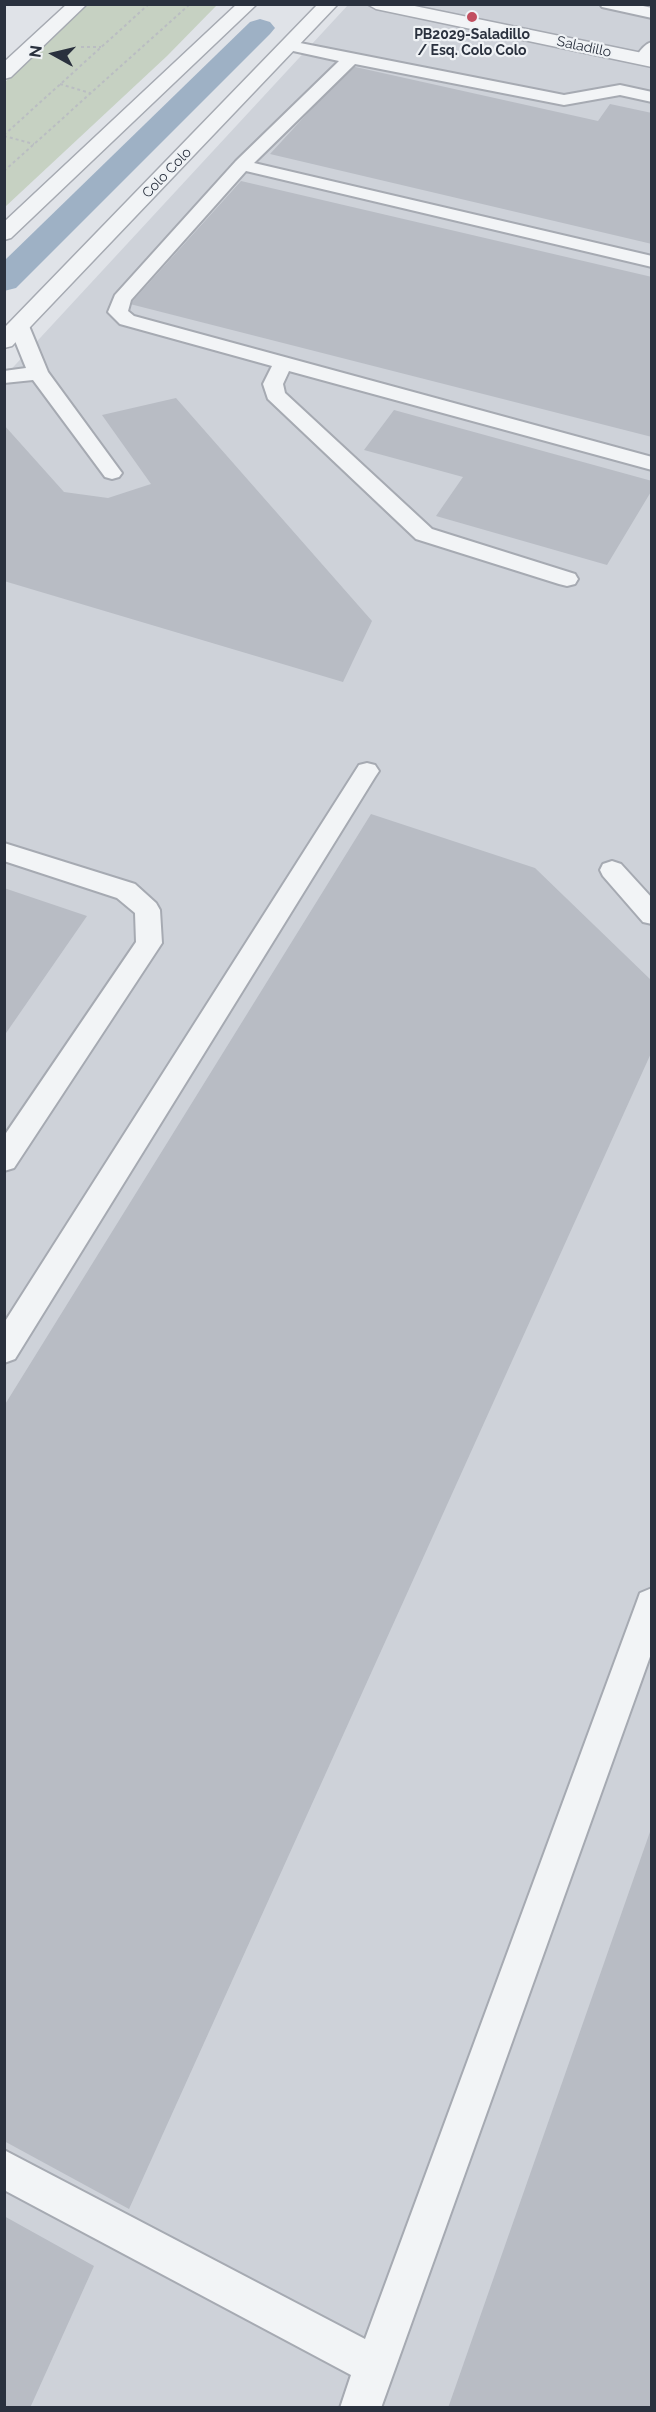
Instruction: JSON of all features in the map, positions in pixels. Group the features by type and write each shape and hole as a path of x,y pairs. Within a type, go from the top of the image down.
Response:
{"street":[{"path":"4,73 78,4"},
{"path":"4,234 248,4"},
{"name":"Colo Colo","path":"4,341 329,4"},
{"name":"Saladillo","path":"376,4 649,56"},
{"path":"14,41 34,46"}],"lane":[{"path":"608,4 651,13"},
{"path":"290,46 564,100 621,90 651,97"},
{"path":"351,58 242,165 122,299 118,312 127,320 651,464"},
{"path":"242,165 651,262"},
{"path":"19,326 38,373 112,473"},
{"path":"283,363 273,384 275,395 424,534 567,579"},
{"path":"4,377 38,373"},
{"path":"4,1350 367,771"},
{"path":"4,852 126,891 147,910 149,943 4,1160"},
{"path":"612,870 651,915"},
{"path":"360,2408 651,1604"},
{"path":"4,2169 375,2366"}],"path":[{"path":"4,136 149,4"},
{"path":"4,171 190,4"},
{"path":"60,84 91,93"},
{"path":"4,136 34,144"}],"shaded area":[{"path":"348,5 651,5 651,2407 5,2407 4,377"}],"green space":[{"path":"85,5 217,5 167,56 5,207 5,82"}],"building":[{"path":"351,66 598,121 610,104 652,113 652,244 270,154"},
{"path":"241,181 652,277 652,437 130,304"},
{"path":"176,398 372,621 343,682 4,581 4,425 64,492 108,498 151,484 102,415"},
{"path":"394,410 652,481 652,490 607,565 436,516 463,477 364,450"},
{"path":"371,814 535,868 652,981 652,1051 129,2209 4,2141 4,1406"},
{"path":"4,888 87,916 4,1036"},
{"path":"651,1829 652,2408 448,2408"},
{"path":"4,2216 94,2266 30,2408 4,2408"}],"waterway":[{"path":"4,281 260,28"}],"place":[{"name":"PB2029-Saladillo / Esq. Colo Colo","path":"472,17"}]}
